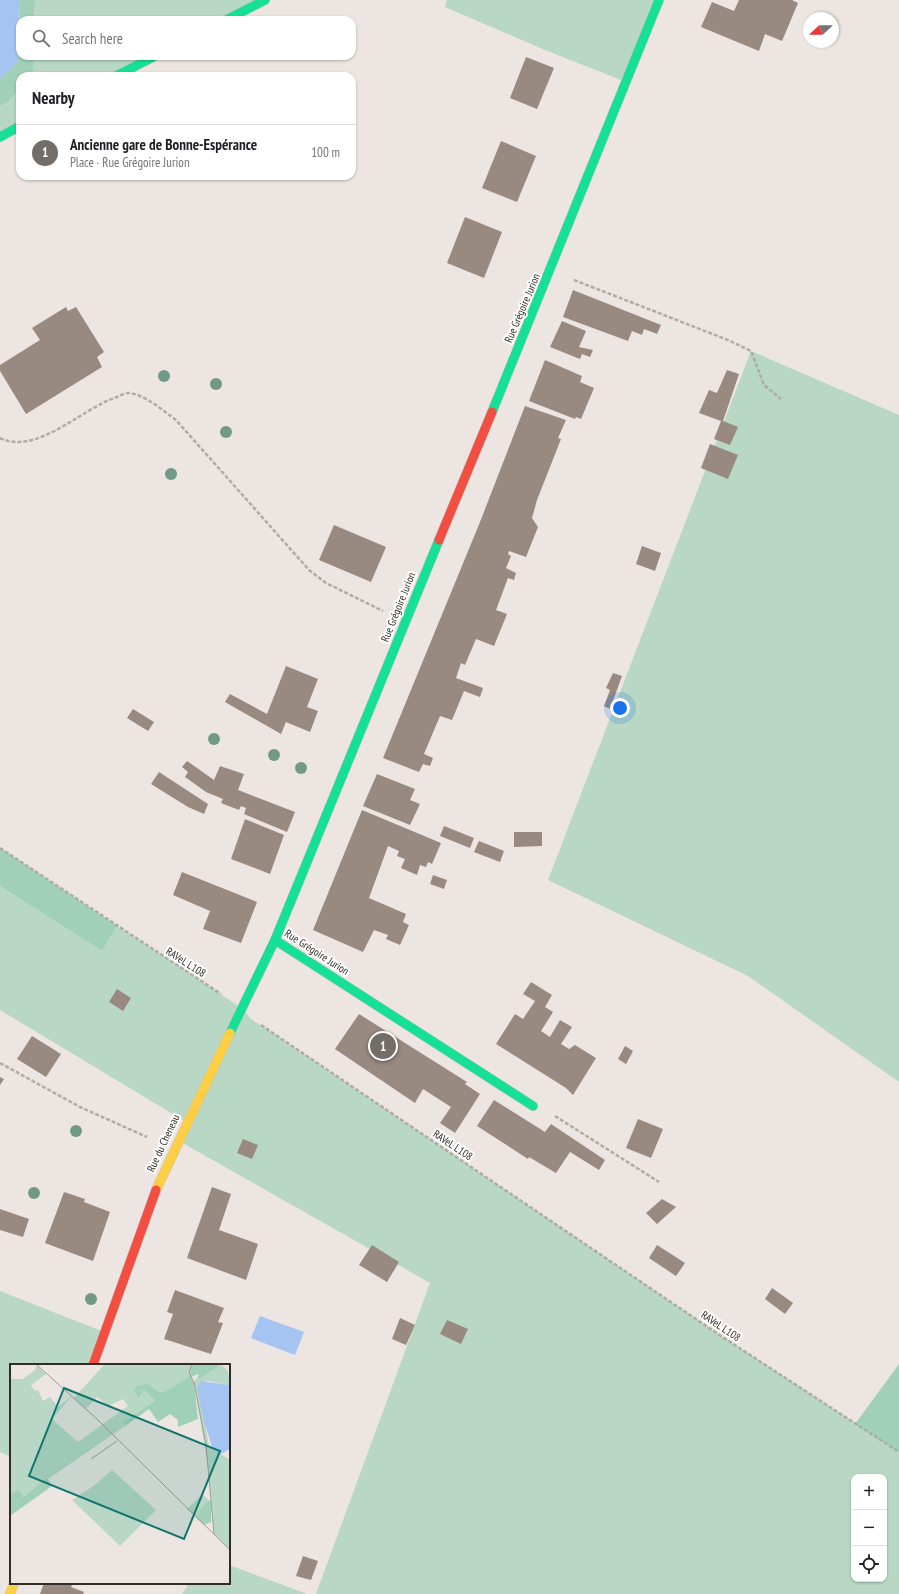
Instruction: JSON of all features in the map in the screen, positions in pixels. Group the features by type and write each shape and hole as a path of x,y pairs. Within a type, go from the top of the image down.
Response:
{"street":[{"path":"234,16 266,0"},
{"name":"Rue Grégoire Jurion","path":"533,1106 275,940 404,623 550,271 659,0"},
{"path":"124,72 147,60"},
{"path":"0,137 16,128"},
{"name":"Rue du Cheneau","path":"93,1364 159,1181 186,1122 243,1009 275,940"},
{"path":"10,1594 14,1584"}],"path":[{"path":"550,271 728,340 751,352 764,385 782,399"},
{"path":"0,438 7,442 25,443 45,435 108,400 128,393 151,401 176,420 309,570 326,583 404,623"},
{"name":"RAVeL L108","path":"0,848 243,1009 250,1018 721,1336 899,1452"},
{"path":"0,1063 80,1107 147,1137"},
{"path":"533,1106 550,1113 659,1182"}],"green space":[{"path":"20,0 35,0 34,16 19,16"},
{"path":"35,0 265,0 234,16 34,16"},
{"path":"447,0 659,0 626,82 545,50 445,7"},
{"path":"33,60 147,60 124,72 32,72"},
{"path":"33,60 33,70 32,72 16,72 16,94 0,106 0,79 18,61"},
{"path":"16,94 16,128 0,137 0,106"},
{"path":"751,351 899,415 899,1082 748,976 548,880"},
{"path":"0,848 117,926 102,951 0,886"},
{"path":"0,886 102,951 117,926 243,1009 250,1018 721,1336 899,1452 899,1594 316,1594 430,1283 179,1141 186,1122 0,1010"},
{"path":"0,1291 104,1332 93,1364 10,1364 10,1457 0,1452"},
{"path":"899,1364 899,1452 855,1424"},
{"path":"230,1565 307,1594 182,1594 188,1584 230,1584"}],"water":[{"path":"0,0 20,0 19,16 16,16 16,60 18,61 0,79"},
{"path":"260,1316 304,1332 295,1355 251,1338"}],"building":[{"path":"739,0 792,0 798,3 782,41 765,34 759,51 701,27 712,2 734,11"},
{"path":"526,57 554,68 537,109 510,98"},
{"path":"501,141 536,156 517,202 482,188"},
{"path":"465,217 502,232 484,278 447,263"},
{"path":"573,290 661,325 657,334 644,329 642,335 632,331 628,341 563,317"},
{"path":"66,307 68,311 76,307 104,352 97,357 102,367 26,414 0,371 0,365 40,340 32,328"},
{"path":"562,321 586,331 579,347 593,350 590,357 582,354 580,359 550,347"},
{"path":"545,360 582,376 580,382 594,388 581,419 576,417 575,419 529,401"},
{"path":"727,370 739,374 723,421 738,427 730,445 714,439 721,421 699,413 709,390 717,393"},
{"path":"525,406 566,420 558,438 561,439 537,500 532,518 538,527 526,557 509,551 508,554 511,556 506,568 516,573 514,580 508,578 496,610 507,614 494,646 476,639 465,665 461,663 456,678 483,688 480,697 464,691 452,720 440,716 424,754 433,758 430,766 423,764 419,772 383,758 480,522"},
{"path":"710,444 738,455 728,479 701,468"},
{"path":"334,525 386,547 371,582 319,560"},
{"path":"642,546 661,553 655,571 636,564"},
{"path":"286,666 318,679 307,707 318,711 310,732 286,722 281,734 225,702 230,694 267,714"},
{"path":"613,673 622,676 610,709 604,706 610,690 606,688"},
{"path":"133,709 154,722 148,731 127,718"},
{"path":"187,761 214,780 220,766 244,774 238,790 295,812 287,832 244,814 246,808 241,806 239,810 221,803 223,799 206,792 185,777 188,772 182,767"},
{"path":"159,772 208,804 204,814 188,807 151,784"},
{"path":"377,774 415,789 410,800 420,804 410,825 363,806"},
{"path":"362,810 441,843 432,864 428,862 426,867 420,865 417,875 401,868 405,859 397,856 399,851 388,846 369,898 406,914 403,922 409,925 400,945 386,939 388,935 374,930 363,952 313,930"},
{"path":"245,819 284,835 270,874 231,859"},
{"path":"444,826 474,838 470,848 440,836"},
{"path":"514,832 542,832 542,846 514,847"},
{"path":"479,841 504,851 500,862 474,852"},
{"path":"182,872 257,902 241,943 203,929 210,911 173,895"},
{"path":"433,875 447,880 444,889 430,884"},
{"path":"531,982 552,995 545,1007 553,1012 541,1031 550,1037 560,1020 572,1027 561,1044 569,1049 575,1045 596,1058 573,1095 566,1088 496,1044 515,1014 523,1019 535,1001 523,994"},
{"path":"117,989 131,998 123,1011 109,1002"},
{"path":"359,1014 467,1082 465,1084 480,1094 455,1133 440,1123 451,1107 423,1089 415,1103 335,1049"},
{"path":"32,1036 61,1054 46,1077 17,1059"},
{"path":"625,1046 633,1051 626,1064 618,1059"},
{"path":"0,1077 4,1079 0,1085"},
{"path":"494,1100 545,1132 551,1124 605,1160 599,1170 570,1152 556,1173 529,1157 528,1159 477,1126"},
{"path":"638,1119 663,1129 651,1158 626,1148"},
{"path":"243,1139 258,1145 252,1159 237,1153"},
{"path":"212,1187 231,1194 219,1230 258,1244 246,1280 187,1258"},
{"path":"64,1192 85,1199 84,1202 110,1212 93,1261 45,1243"},
{"path":"662,1199 676,1207 657,1224 646,1213"},
{"path":"0,1209 29,1219 23,1237 0,1230"},
{"path":"372,1245 399,1262 387,1282 359,1265"},
{"path":"657,1245 685,1263 676,1276 649,1258"},
{"path":"772,1288 793,1303 785,1314 765,1299"},
{"path":"175,1290 224,1308 218,1322 223,1323 211,1354 164,1339 173,1314 167,1312"},
{"path":"400,1318 415,1325 406,1345 392,1339"},
{"path":"447,1320 468,1329 461,1344 440,1334"},
{"path":"303,1556 318,1561 311,1580 296,1576"},
{"path":"44,1584 72,1584 71,1587 84,1592 83,1594 40,1594"}],"traffic: fast":[{"path":"234,16 265,0"},
{"path":"492,412 659,0"},
{"path":"124,72 147,60"},
{"path":"0,137 16,128"},
{"path":"230,1033 275,940 439,540"},
{"path":"275,940 533,1106"}],"traffic: slow":[{"path":"156,1190 230,1033"},
{"path":"10,1594 14,1584"}],"traffic: jam":[{"path":"439,540 492,412"},
{"path":"93,1364 156,1190"}],"place":[{"name":"Ancienne gare de Bonne-Espérance","path":"383,1046"}]}
